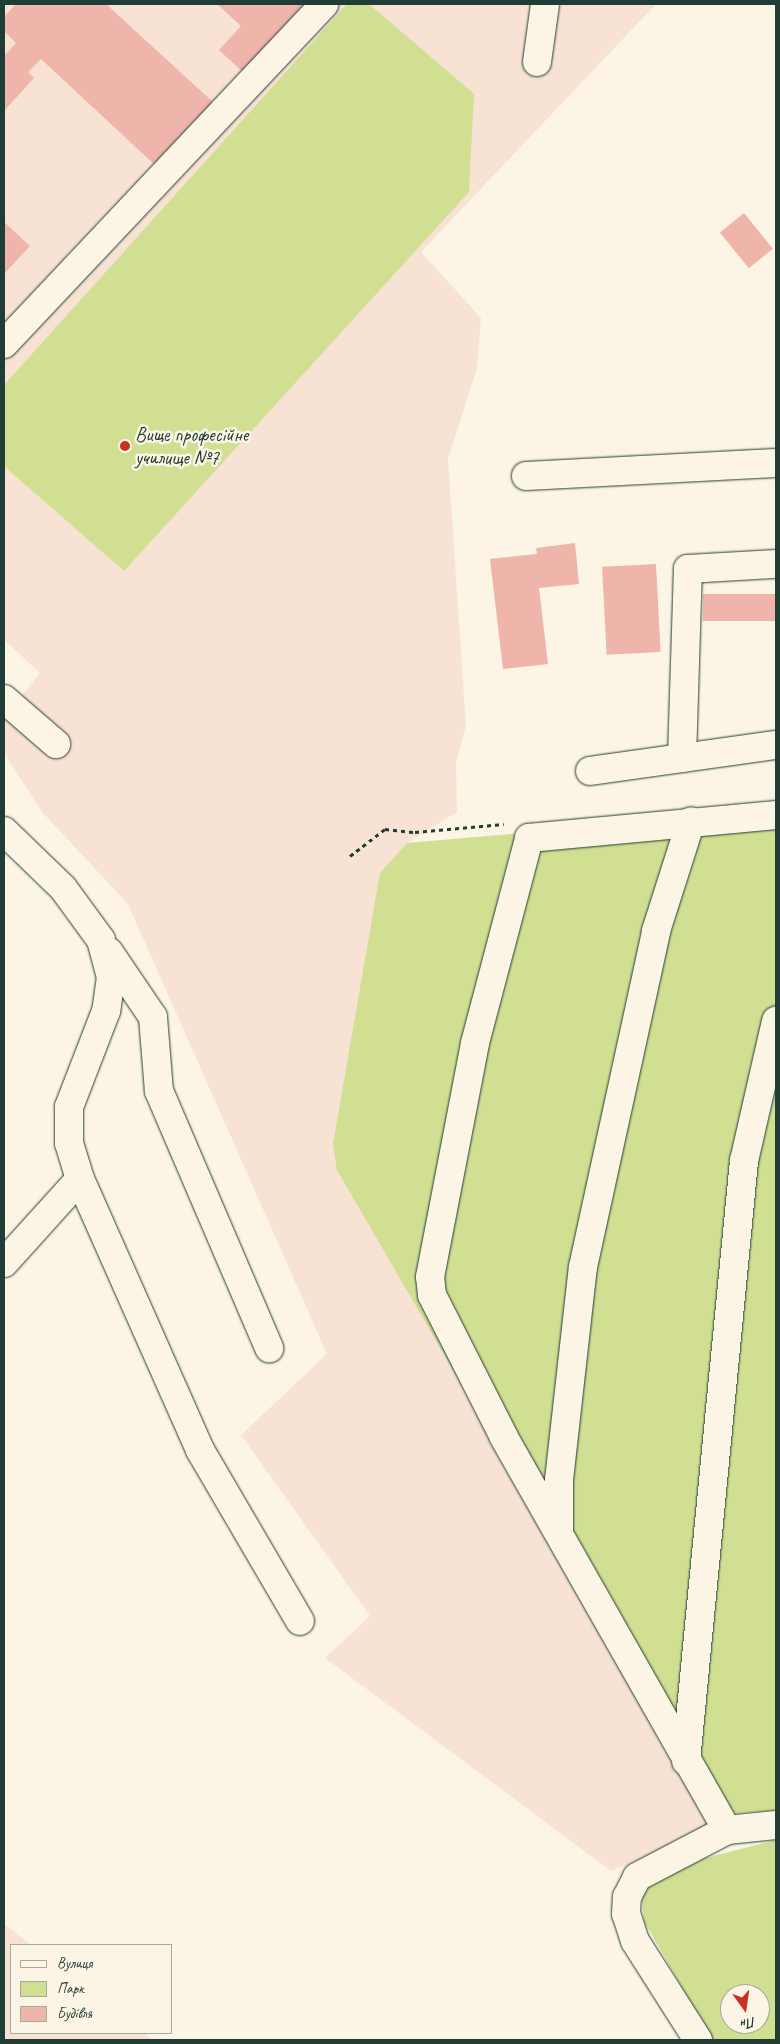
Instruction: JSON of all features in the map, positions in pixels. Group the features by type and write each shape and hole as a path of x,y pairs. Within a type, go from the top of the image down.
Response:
{"street":[{"path":"4,344 324,4"},
{"path":"537,62 545,4"},
{"path":"526,476 776,463"},
{"path":"682,758 688,569 776,564"},
{"path":"4,699 56,744"},
{"path":"590,772 776,745"},
{"path":"727,1830 686,1761 504,1437 432,1295 430,1276 475,1043 529,838 691,821 776,815"},
{"path":"559,1535 559,1480 583,1267 656,931 691,821"},
{"path":"4,831 63,888 153,1016 160,1091 269,1348"},
{"path":"101,940 112,977 106,1011 69,1107 69,1143 80,1178 200,1450 300,1621"},
{"path":"686,1761 744,1161 776,1022"},
{"path":"4,1263 80,1178"},
{"path":"698,2040 635,1941 626,1914 627,1897 637,1877 727,1830 776,1825"}],"shaded area":[{"path":"4,4 656,4 421,252 481,318 477,368 448,459 466,726 456,763 457,812 407,843 380,874 711,1815 709,1830 611,1871 325,1658 370,1616 241,1435 327,1354 128,904 42,812 4,753 4,718 40,673 4,640"},
{"path":"4,1924 30,1944 10,1944 10,2034 144,2034 153,2040 4,2040"}],"green space":[{"path":"347,4 369,4 474,94 469,192 124,571 4,466 4,385"},
{"path":"776,811 776,1810 711,1815 337,1170 333,1144 380,873 407,843"},
{"path":"776,1840 776,2040 712,2040 644,1921 641,1889 698,1860"}],"building":[{"path":"16,4 106,4 214,103 156,166 41,59 28,72 34,78 4,111 4,56 16,43 4,31 4,17"},
{"path":"217,4 308,4 244,73 219,50 241,26"},
{"path":"744,213 773,249 749,268 720,233"},
{"path":"4,222 30,246 4,274"},
{"path":"575,543 579,584 539,588 548,664 503,669 490,559 537,554 536,548"},
{"path":"656,564 661,652 607,655 602,567"},
{"path":"703,594 776,594 776,621 703,621"}],"place":[{"name":"Вище професійне училище №7","path":"125,446"}]}
